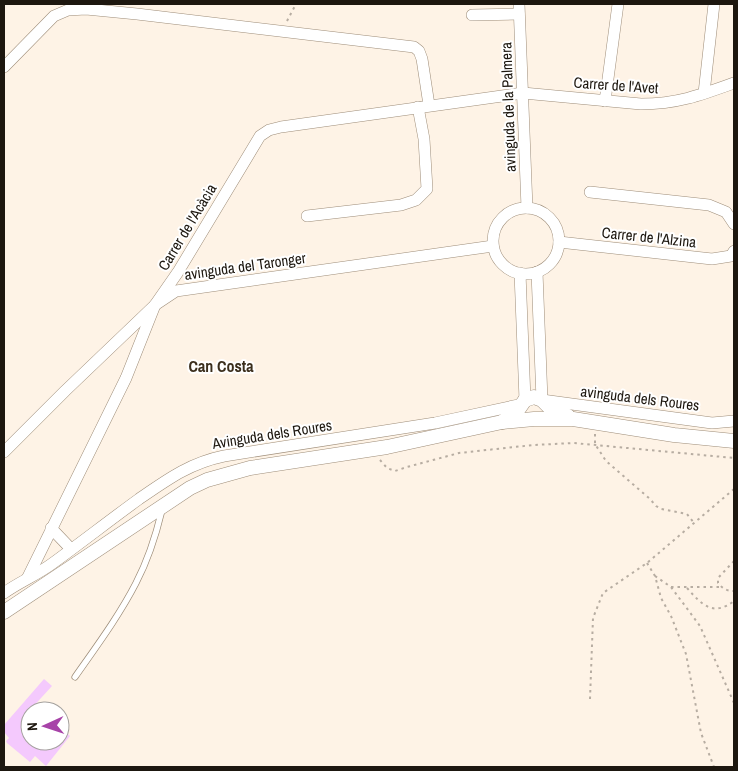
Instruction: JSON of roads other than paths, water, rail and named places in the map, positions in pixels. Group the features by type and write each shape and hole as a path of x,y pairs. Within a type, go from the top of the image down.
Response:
{"street":[{"path":"605,100 618,4"},
{"path":"704,93 714,4"},
{"path":"4,66 54,16 68,10 86,9 283,30 414,47 420,51 422,59 426,189 416,200 401,205 307,216"},
{"path":"472,15 519,9"},
{"name":"avinguda de la Palmera","path":"519,9 527,208"},
{"name":"Carrer de l'Avet","path":"523,93 658,104 674,102 734,83"},
{"name":"Carrer de l'Acàcia","path":"28,577 126,378 155,305 178,272 260,136 269,130 281,127 523,93"},
{"path":"590,192 709,205 726,212 734,224"},
{"path":"527,208 538,210 547,216 554,224 559,242 556,253 551,261 537,272 520,273 509,269 497,256 493,246 496,228 501,220 508,213 517,209 527,208"},
{"name":"Carrer de l'Alzina","path":"559,242 712,259 731,256 734,251"},
{"name":"avinguda del Taronger","path":"4,452 155,305 176,292 493,246"},
{"path":"534,418 542,400 537,272"},
{"path":"520,273 524,402 534,418"},
{"path":"502,422 524,402 534,397 542,400 551,409 573,418 674,435 734,441"},
{"name":"avinguda dels Roures","path":"542,400 712,423 734,421"},
{"name":"Avinguda dels Roures","path":"4,594 28,577 53,564 177,473 210,459 425,424 524,402"},
{"path":"4,612 163,504 198,483 229,473 376,448 502,422 534,418 573,418"},
{"path":"52,528 71,549"}],"lane":[{"path":"75,678 110,627 137,582 155,538 163,504"}],"district":[{"name":"Can Costa","path":"221,366"}]}
